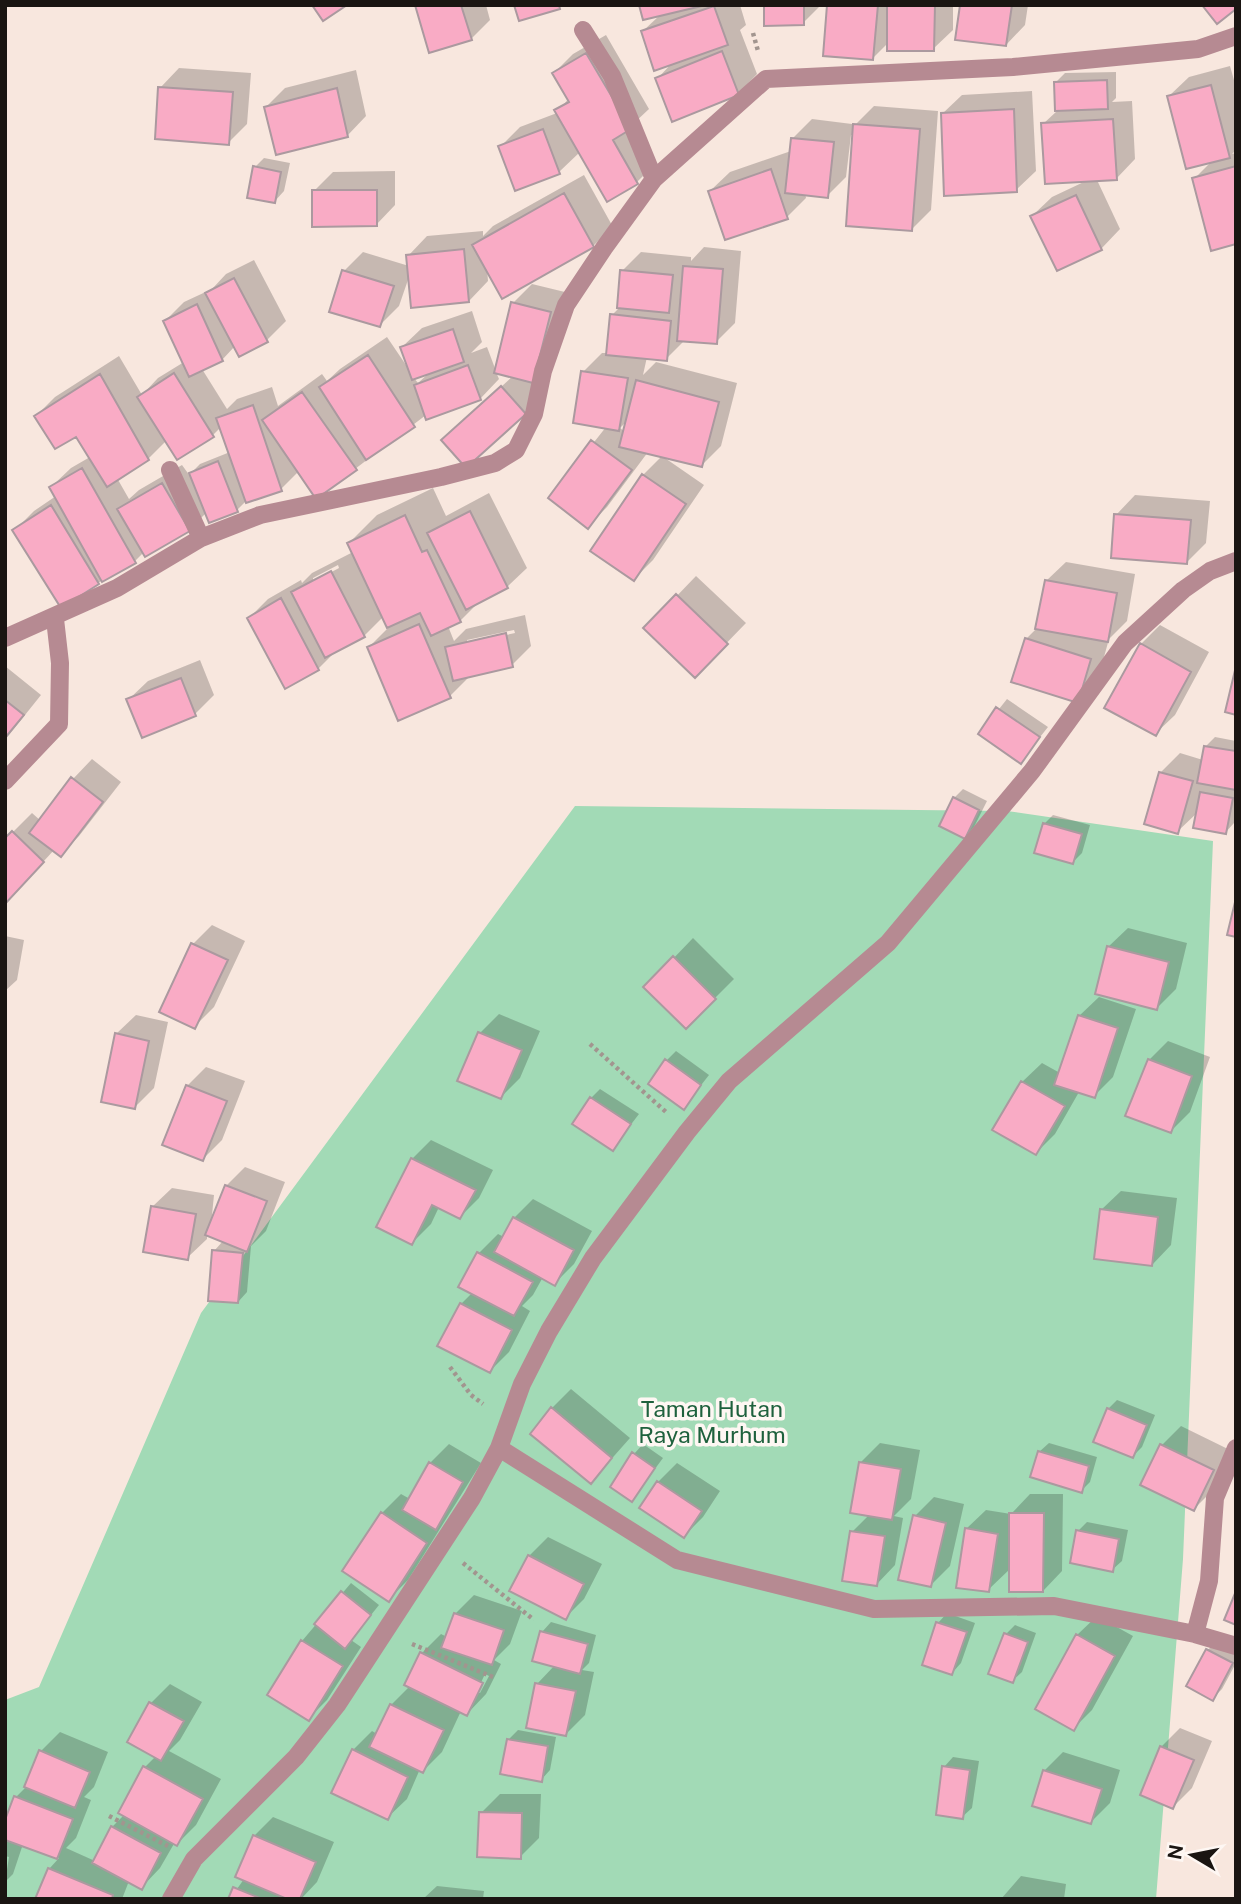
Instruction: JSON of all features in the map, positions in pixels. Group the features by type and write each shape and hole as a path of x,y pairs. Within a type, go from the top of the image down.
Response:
{"street":[{"path":"583,30 612,76 654,179"},
{"path":"5,638 55,619 117,588 201,538 260,515 441,477 495,463 516,450 534,414 543,371 566,305 654,179 766,79 1013,67 1198,49 1236,36"},
{"path":"170,470 201,538"},
{"path":"170,1899 194,1859 296,1757 337,1705 382,1631 441,1545 499,1448 507,1422 549,1331 593,1258 687,1132 729,1082 888,943 1032,771 1125,643 1183,590 1210,571 1236,561"},
{"path":"5,781 59,724 60,663 55,619"},
{"path":"499,1448 677,1560 874,1609 1054,1606 1195,1634 1236,1646"},
{"path":"1195,1634 1209,1581 1215,1498 1236,1448"}],"path":[{"path":"590,1044 687,1132"},
{"path":"450,1367 471,1395 507,1422"},
{"path":"441,1545 534,1620"},
{"path":"382,1631 493,1677"},
{"path":"108,1816 194,1859"}],"green space":[{"name":"Taman Hutan Raya Murhum","path":"575,806 1007,811 1213,841 1183,1559 1156,1899 5,1899 5,1700 39,1687 201,1313"}],"building":[{"path":"312,5 347,5 323,21"},
{"path":"415,5 461,5 472,40 429,53"},
{"path":"514,5 559,5 560,9 519,21"},
{"path":"639,5 706,5 643,20"},
{"path":"764,5 804,5 804,25 764,26"},
{"path":"827,5 878,5 873,60 823,56"},
{"path":"887,5 935,5 934,51 887,51"},
{"path":"960,5 1012,5 1006,46 955,40"},
{"path":"1202,5 1236,5 1236,9 1217,24"},
{"path":"714,6 728,45 654,71 641,31"},
{"path":"722,51 739,95 672,122 655,78"},
{"path":"586,53 631,129 613,140 638,184 607,202 554,110 569,102 552,73"},
{"path":"1107,80 1108,109 1055,111 1054,82"},
{"path":"1211,85 1230,158 1186,169 1167,96"},
{"path":"158,87 233,92 229,145 155,139"},
{"path":"337,88 348,137 276,155 264,107"},
{"path":"1014,109 1017,192 944,196 941,113"},
{"path":"1113,119 1117,180 1045,184 1041,123"},
{"path":"853,124 920,129 912,231 846,226"},
{"path":"543,129 560,174 515,191 498,146"},
{"path":"791,138 834,142 828,198 785,193"},
{"path":"253,166 281,172 275,203 247,198"},
{"path":"1236,166 1236,244 1211,251 1192,178"},
{"path":"771,169 788,219 725,240 708,191"},
{"path":"312,190 377,190 377,226 312,227"},
{"path":"564,193 594,247 502,299 472,245"},
{"path":"1076,195 1102,250 1057,271 1030,216"},
{"path":"464,249 469,302 411,308 406,255"},
{"path":"683,266 723,269 717,344 677,341"},
{"path":"342,270 394,286 380,327 329,312"},
{"path":"620,270 673,275 669,313 617,308"},
{"path":"234,278 268,342 239,357 205,293"},
{"path":"511,302 551,312 533,383 494,373"},
{"path":"197,304 223,361 189,377 163,321"},
{"path":"610,314 671,321 667,361 606,355"},
{"path":"453,329 464,362 412,380 400,347"},
{"path":"368,355 415,427 366,460 319,387"},
{"path":"468,365 481,400 426,420 414,385"},
{"path":"581,371 628,378 619,431 573,423"},
{"path":"174,373 214,437 177,460 137,397"},
{"path":"100,374 149,460 107,487 76,437 55,449 34,416"},
{"path":"636,380 719,402 702,467 619,447"},
{"path":"501,386 526,414 466,468 441,440"},
{"path":"302,392 357,470 316,499 262,420"},
{"path":"253,405 282,491 246,503 216,418"},
{"path":"591,440 632,470 588,529 548,498"},
{"path":"218,461 238,512 209,523 189,473"},
{"path":"82,468 136,563 102,582 49,487"},
{"path":"642,474 686,504 634,581 590,551"},
{"path":"162,483 190,531 145,557 117,509"},
{"path":"51,505 99,584 61,608 12,530"},
{"path":"470,511 508,588 466,610 427,533"},
{"path":"1114,514 1191,520 1187,564 1111,558"},
{"path":"405,515 422,552 427,550 461,622 431,636 420,613 387,628 347,543"},
{"path":"331,571 365,637 325,658 291,592"},
{"path":"1045,580 1117,593 1108,642 1035,629"},
{"path":"676,594 728,644 695,678 643,628"},
{"path":"281,598 319,670 285,689 247,618"},
{"path":"419,624 451,698 398,721 367,647"},
{"path":"506,633 513,667 453,681 445,647"},
{"path":"1025,638 1091,659 1078,703 1011,682"},
{"path":"1140,643 1191,672 1156,736 1104,708"},
{"path":"1236,666 1236,715 1225,712"},
{"path":"181,678 196,716 142,738 126,699"},
{"path":"5,700 24,715 5,738"},
{"path":"996,707 1040,737 1021,764 978,734"},
{"path":"1204,746 1236,751 1236,790 1197,783"},
{"path":"1159,772 1193,781 1178,834 1144,824"},
{"path":"71,777 103,802 61,857 29,833"},
{"path":"1200,792 1233,798 1226,834 1193,828"},
{"path":"953,797 979,810 965,839 939,826"},
{"path":"1043,823 1082,834 1073,864 1034,853"},
{"path":"12,831 44,862 5,904 5,838"},
{"path":"1236,898 1236,937 1227,935"},
{"path":"191,943 228,960 195,1029 159,1012"},
{"path":"1107,946 1169,962 1157,1010 1095,994"},
{"path":"673,956 716,999 686,1029 643,987"},
{"path":"1078,1015 1118,1028 1095,1098 1054,1085"},
{"path":"478,1032 522,1050 501,1099 457,1081"},
{"path":"115,1033 149,1041 135,1109 101,1102"},
{"path":"665,1059 701,1085 684,1110 648,1084"},
{"path":"1148,1059 1192,1076 1171,1133 1125,1116"},
{"path":"1021,1081 1065,1106 1036,1155 992,1130"},
{"path":"186,1085 227,1101 203,1161 162,1145"},
{"path":"590,1097 631,1124 613,1151 572,1124"},
{"path":"411,1158 476,1190 460,1219 432,1205 412,1245 376,1227"},
{"path":"225,1185 267,1201 247,1252 205,1235"},
{"path":"151,1206 196,1214 188,1260 143,1252"},
{"path":"1100,1209 1158,1217 1152,1266 1094,1259"},
{"path":"513,1217 574,1250 555,1286 494,1252"},
{"path":"212,1250 243,1253 238,1303 208,1301"},
{"path":"477,1252 533,1282 514,1316 458,1287"},
{"path":"460,1303 512,1330 490,1373 437,1346"},
{"path":"551,1407 612,1458 591,1484 530,1434"},
{"path":"1107,1408 1147,1425 1133,1458 1093,1442"},
{"path":"1160,1444 1214,1470 1194,1511 1140,1485"},
{"path":"1038,1451 1089,1466 1082,1493 1030,1477"},
{"path":"632,1452 655,1468 632,1502 610,1487"},
{"path":"429,1462 463,1482 436,1530 402,1510"},
{"path":"859,1462 901,1469 892,1520 850,1513"},
{"path":"657,1481 702,1511 684,1538 639,1508"},
{"path":"381,1512 427,1543 389,1602 342,1571"},
{"path":"1009,1513 1044,1513 1043,1592 1009,1592"},
{"path":"913,1515 946,1523 931,1587 898,1580"},
{"path":"965,1528 998,1534 989,1592 956,1588"},
{"path":"1076,1530 1119,1539 1113,1572 1070,1563"},
{"path":"850,1531 885,1536 877,1586 842,1581"},
{"path":"528,1555 584,1584 566,1620 509,1591"},
{"path":"341,1591 371,1615 345,1649 314,1624"},
{"path":"1236,1591 1236,1625 1224,1620"},
{"path":"454,1613 504,1630 492,1665 441,1648"},
{"path":"936,1622 967,1632 952,1675 922,1665"},
{"path":"540,1631 588,1644 580,1674 532,1661"},
{"path":"1004,1633 1028,1642 1013,1683 988,1674"},
{"path":"1076,1634 1115,1656 1074,1731 1035,1709"},
{"path":"301,1640 343,1666 309,1721 267,1695"},
{"path":"1206,1649 1233,1663 1213,1701 1186,1686"},
{"path":"420,1652 483,1683 467,1716 404,1685"},
{"path":"535,1683 576,1691 566,1736 526,1728"},
{"path":"149,1702 184,1721 161,1761 127,1742"},
{"path":"390,1704 444,1730 423,1773 369,1747"},
{"path":"507,1739 548,1746 542,1782 500,1774"},
{"path":"1160,1746 1194,1760 1173,1809 1140,1795"},
{"path":"352,1749 408,1777 388,1820 331,1793"},
{"path":"39,1750 90,1772 75,1808 24,1787"},
{"path":"143,1766 203,1799 177,1846 118,1813"},
{"path":"942,1766 970,1770 963,1819 936,1815"},
{"path":"1043,1770 1102,1789 1091,1824 1032,1806"},
{"path":"14,1796 73,1819 57,1859 5,1840 5,1820"},
{"path":"479,1812 522,1813 521,1859 477,1857"},
{"path":"111,1826 161,1853 142,1890 92,1863"},
{"path":"253,1835 316,1862 300,1899 287,1899 235,1877"},
{"path":"48,1868 113,1895 112,1899 35,1899"},
{"path":"233,1887 262,1899 228,1899"}]}
